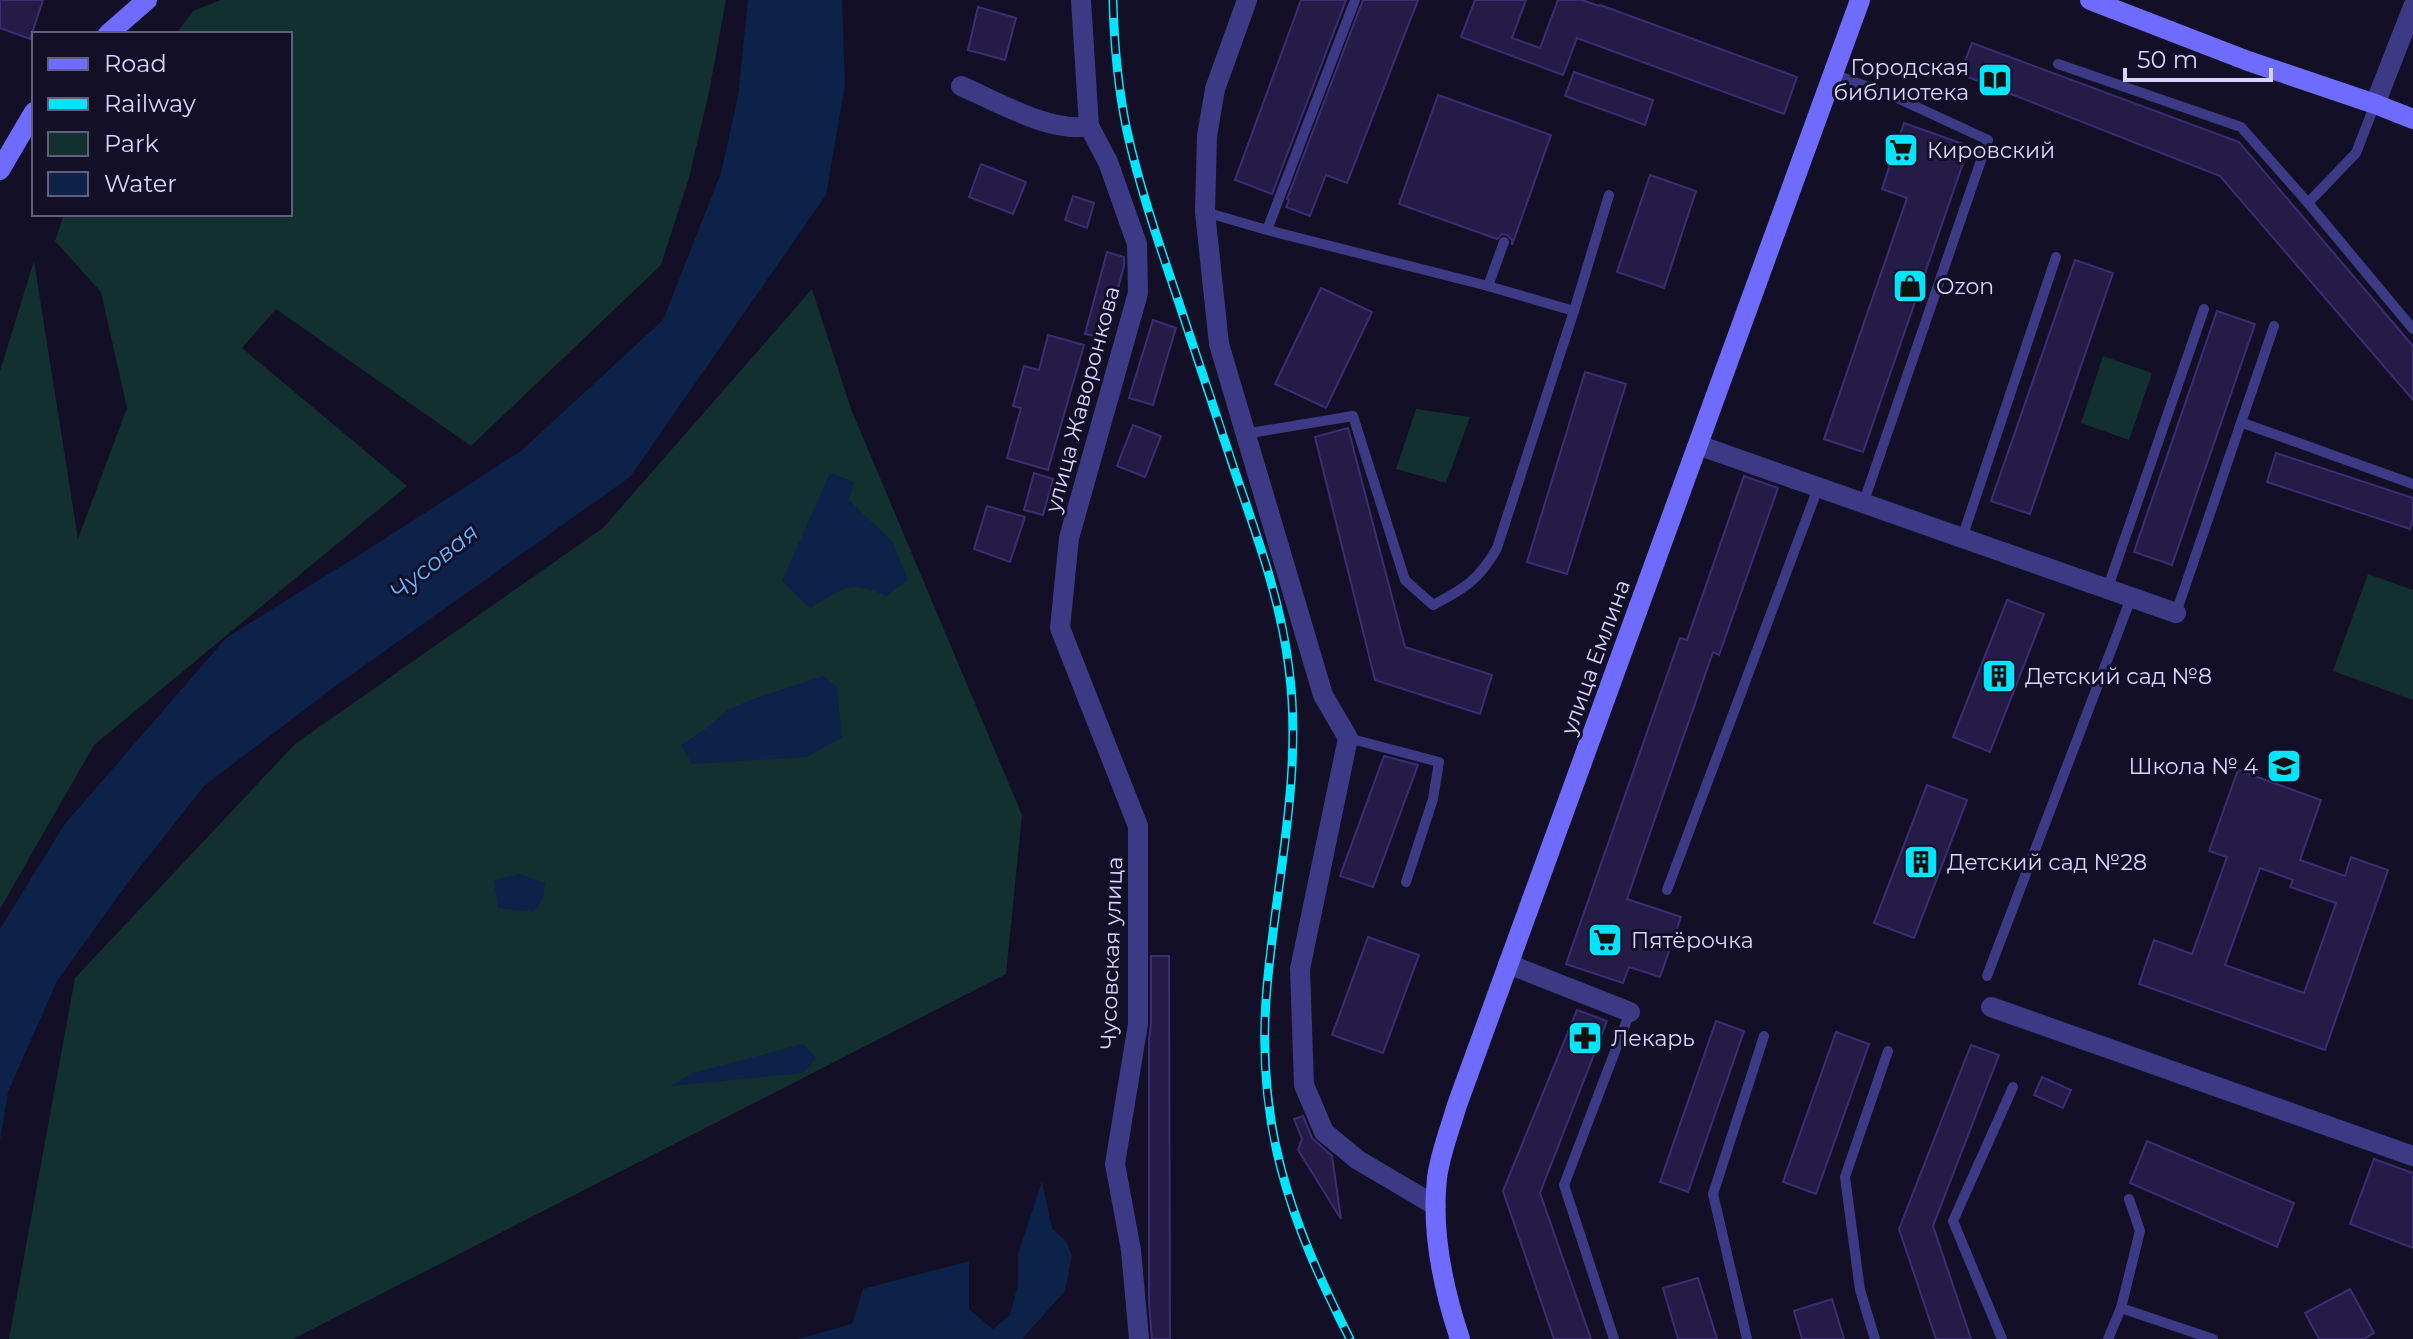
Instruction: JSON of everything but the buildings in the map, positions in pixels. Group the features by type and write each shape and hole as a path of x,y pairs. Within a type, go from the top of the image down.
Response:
{"street":[{"path":"110,32 147,0"},
{"name":"улица Жаворонкова","path":"1060,628 1069,538 1138,293 1137,244 1108,162 1089,126 1081,0"},
{"path":"1247,0 1215,89 1207,136 1205,212 1219,344 1323,695 1348,738 1300,969 1304,1085 1324,1132 1358,1160 1436,1206"},
{"name":"улица Емлина","path":"1460,1339 1447,1300 1436,1206 1437,1176 1457,1105 1860,0"},
{"path":"2090,0 2114,5 2248,61 2413,119"},
{"path":"2375,104 2413,7"},
{"path":"961,86 1047,123 1075,129 1089,126"},
{"path":"0,170 32,115"},
{"path":"1698,445 2176,613"},
{"name":"Чусовская улица","path":"1060,628 1138,826 1138,1024 1115,1164 1131,1250 1139,1339"},
{"path":"1508,964 1630,1012"},
{"path":"1991,1007 2413,1156"}],"lane":[{"path":"1267,230 1355,0"},
{"path":"2058,64 2241,127 2413,329"},
{"path":"1833,74 1895,97 1988,140 1863,504"},
{"path":"2308,203 2356,153 2375,104"},
{"path":"1244,434 1353,416 1405,580 1433,605 1465,588 1488,566 1497,548 1609,195"},
{"path":"1205,212 1574,311"},
{"path":"1488,286 1504,242"},
{"path":"1962,538 2056,257"},
{"path":"2107,590 2204,309"},
{"path":"2176,613 2274,326"},
{"path":"2243,423 2413,484"},
{"path":"1667,890 1818,488"},
{"path":"1987,976 2131,598"},
{"path":"1348,738 1439,762 1433,799 1406,882"},
{"path":"1614,1339 1564,1185 1630,1012"},
{"path":"1747,1339 1713,1194 1764,1036"},
{"path":"1875,1339 1860,1290 1845,1177 1888,1051"},
{"path":"2002,1339 1953,1221 2013,1087"},
{"path":"2108,1339 2121,1308 2140,1231 2129,1199"},
{"path":"2121,1308 2213,1339"}],"green space":[{"path":"221,0 726,0 689,178 661,265 471,446 276,309 242,348 407,486 94,745 0,909 0,371 34,261 78,539 127,408 101,292 55,241 63,216 292,216 292,32 177,32 193,11"},
{"path":"812,289 851,409 1022,815 1006,974 293,1339 9,1339 75,978 295,744 603,528"},
{"path":"2103,356 2152,373 2129,440 2081,423"},
{"path":"1416,409 1470,417 1446,483 1396,469"},
{"path":"2368,574 2413,590 2413,700 2333,671"}],"water":[{"name":"Чусовая","path":"748,0 842,0 845,85 826,195 630,477 334,687 204,786 129,881 57,981 8,1092 0,1141 0,929 64,825 226,638 521,451 663,320 721,173 738,96"},
{"path":"830,473 854,482 849,500 892,541 908,580 886,596 863,588 846,588 810,608 782,581"},
{"path":"824,676 837,687 842,737 807,757 692,764 681,745 729,709"},
{"path":"520,874 545,883 543,899 534,912 498,908 494,880"},
{"path":"803,1044 816,1058 803,1073 671,1086 693,1073"},
{"path":"1042,1181 1052,1229 1066,1241 1072,1256 1065,1291 1022,1339 797,1339 852,1324 863,1289 969,1261 969,1309 993,1329 1010,1315 1018,1285 1018,1254"}],"railway":[{"path":"1113,0 1121,99 1137,171 1260,547 1275,595 1285,644 1293,748 1287,828 1267,987 1266,1082 1281,1169 1294,1211 1328,1295 1350,1339"}],"place":[{"name":"Городская библиотека","path":"1995,80"},
{"name":"Кировский","path":"1901,150"},
{"name":"Ozon","path":"1910,286"},
{"name":"Детский сад №8","path":"1999,676"},
{"name":"Школа № 4","path":"2284,766"},
{"name":"Детский сад №28","path":"1921,862"},
{"name":"Пятёрочка","path":"1605,940"},
{"name":"Лекарь","path":"1585,1038"}]}
